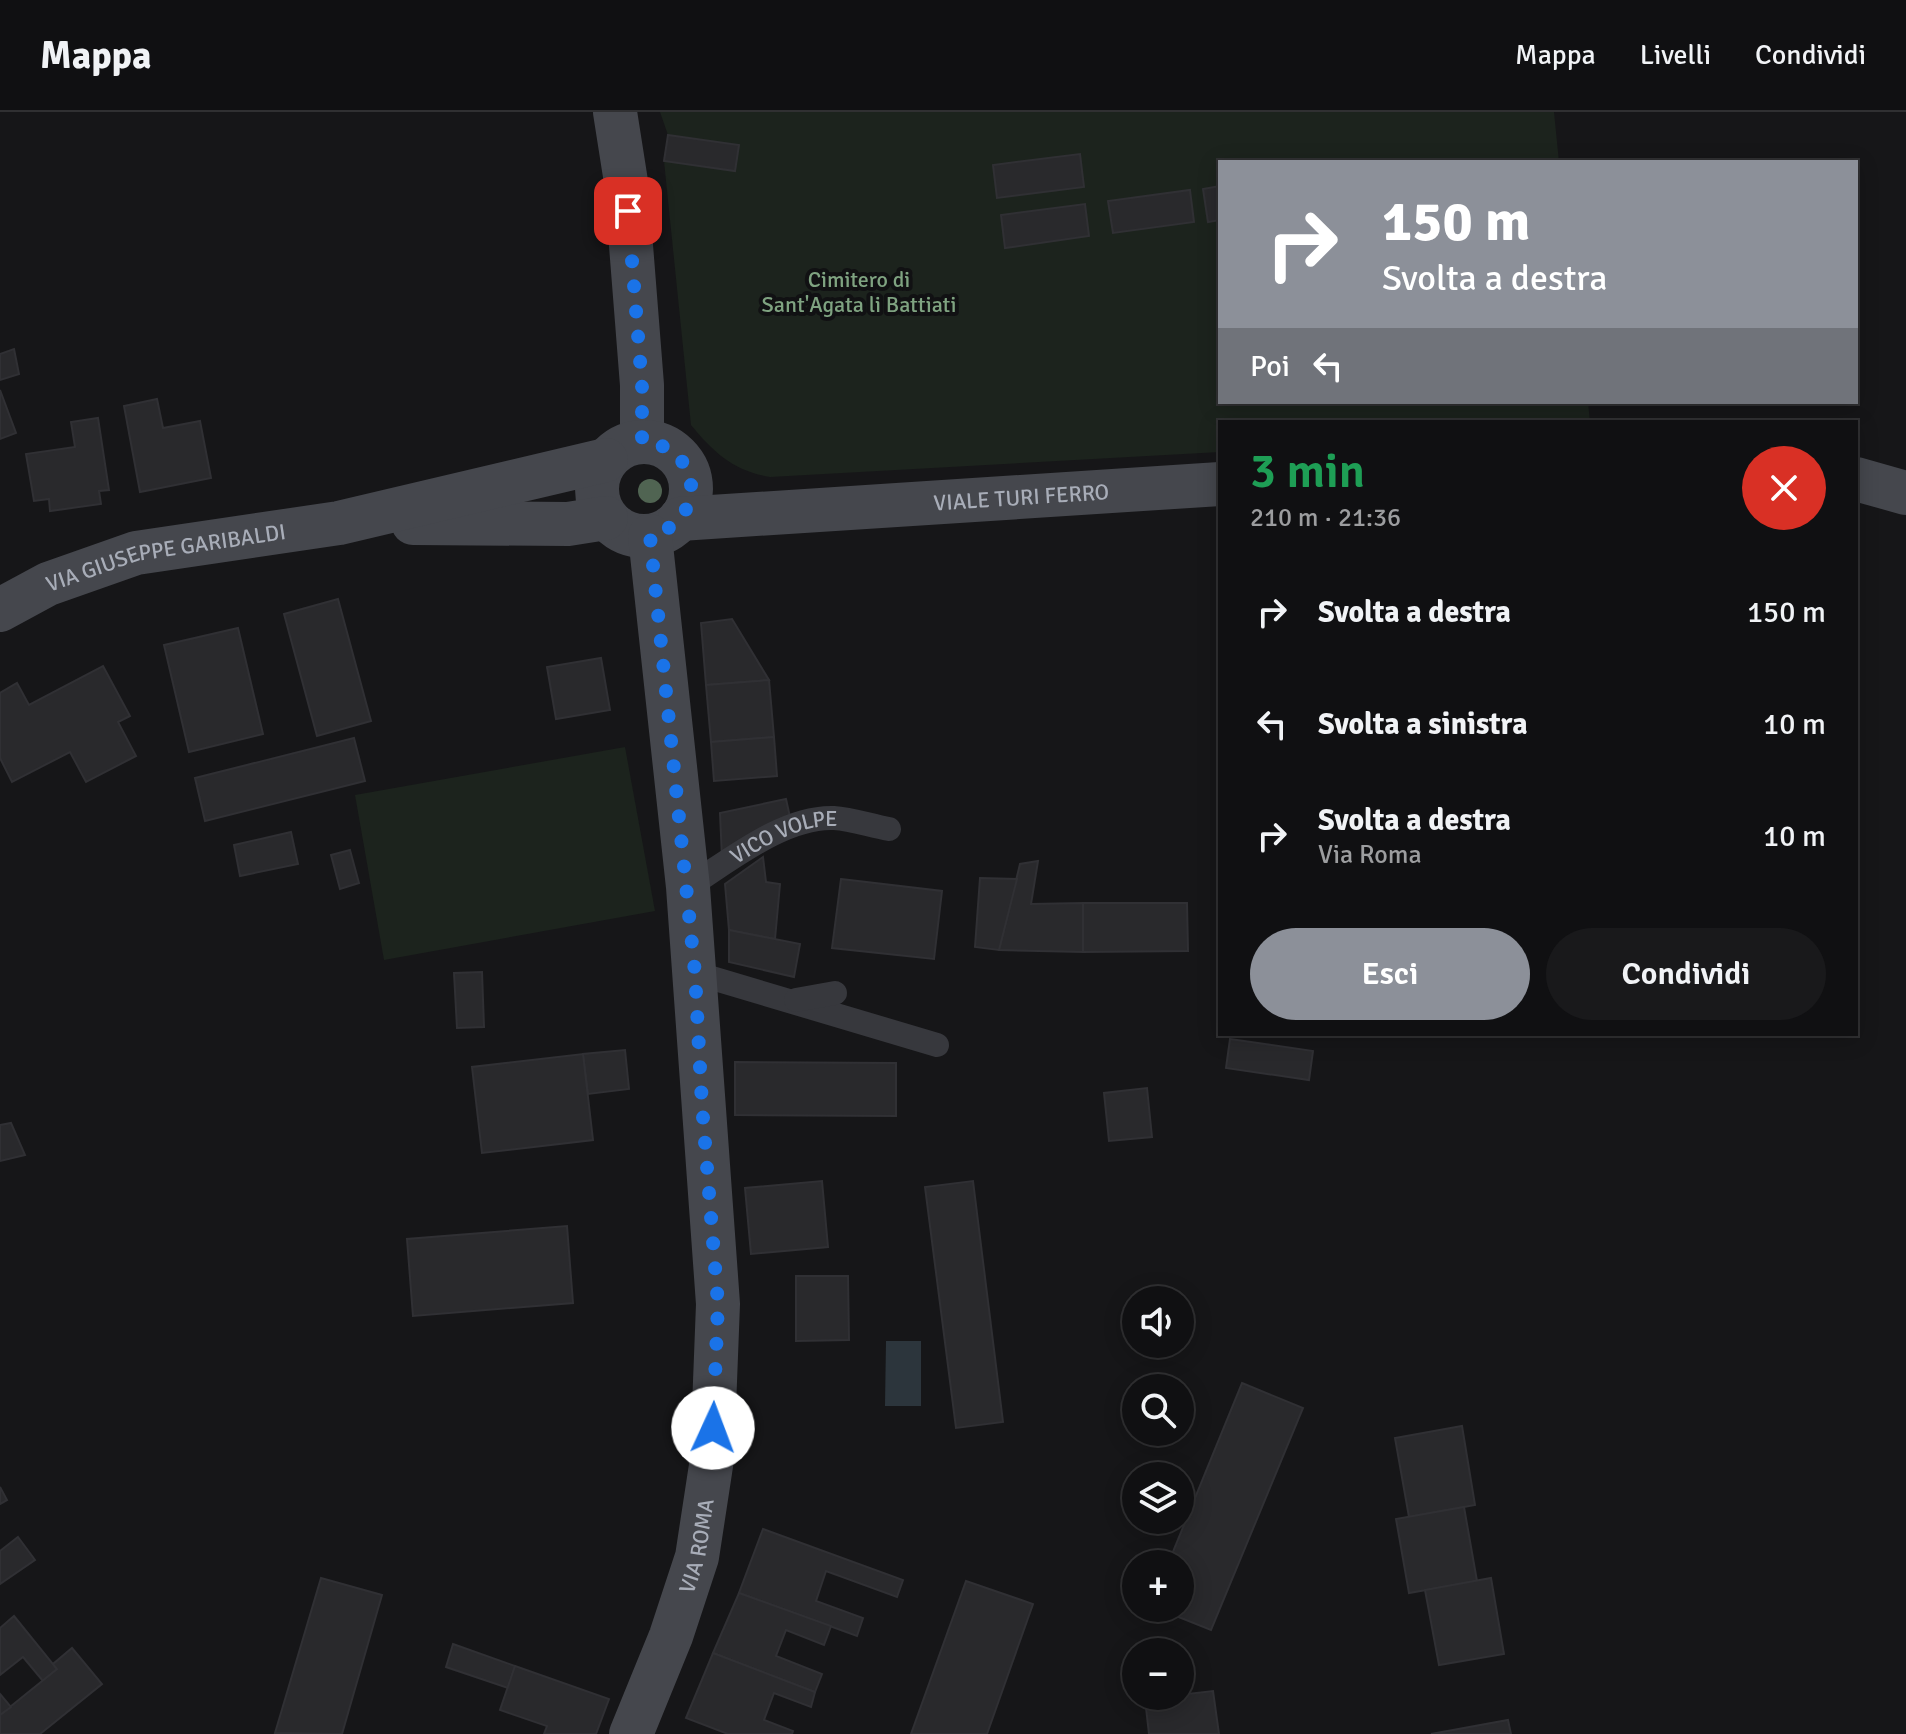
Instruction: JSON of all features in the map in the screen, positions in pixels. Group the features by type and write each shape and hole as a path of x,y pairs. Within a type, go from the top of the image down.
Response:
{"main road":[{"path":"615,112 626,182 642,385 624,450 596,482 599,507 606,518 625,532 665,528 686,510 691,488 686,466"},
{"path":"339,523 655,442 667,447 686,466 723,486 821,510"},
{"path":"1858,480 1906,493"},
{"name":"VIALE TURI FERRO","path":"665,528 821,510 1218,484"},
{"path":"339,523 568,524 606,518"},
{"name":"VIA GIUSEPPE GARIBALDI","path":"0,610 48,584 136,553 339,523"},
{"name":"VIA ROMA","path":"631,1734 671,1636 697,1557 712,1459 718,1304 702,1105 665,528"}],"lane":[{"name":"VICO VOLPE","path":"688,887 783,828 808,820 834,818 889,829"},
{"path":"695,973 937,1045"},
{"path":"790,1001 835,993"}],"green space":[{"name":"Cimitero di Sant'Agata li Battiati","path":"660,112 1554,112 1559,160 1218,160 1218,404 1588,404 1590,420 1218,420 1218,452 770,477 757,474 726,459 691,425 664,161 668,135"},
{"path":"625,747 655,911 384,960 355,795"}],"shaded area":[{"path":"886,1341 921,1341 921,1406 885,1406"}],"building":[{"path":"668,135 739,145 735,171 664,161"},
{"path":"1080,154 1084,187 997,198 993,165"},
{"path":"1218,186 1218,220 1208,222 1203,189"},
{"path":"1190,190 1194,222 1113,233 1108,201"},
{"path":"1085,204 1089,236 1005,248 1001,215"},
{"path":"14,349 19,374 0,380 0,354"},
{"path":"0,390 16,433 0,439"},
{"path":"157,399 163,428 200,421 211,478 140,492 124,406"},
{"path":"98,418 109,490 99,491 101,504 50,511 49,499 34,501 26,454 75,447 71,422"},
{"path":"338,599 371,721 317,736 284,614"},
{"path":"732,619 769,680 706,685 701,623"},
{"path":"238,628 263,734 189,752 164,645"},
{"path":"601,658 610,710 556,719 547,667"},
{"path":"103,666 130,716 118,722 136,756 86,782 70,752 12,782 0,758 0,693 17,683 29,705"},
{"path":"769,680 774,737 711,742 706,685"},
{"path":"774,737 777,776 714,781 711,742"},
{"path":"354,738 365,781 205,821 195,778"},
{"path":"786,799 790,817 722,858 720,813"},
{"path":"291,832 298,864 240,876 234,845"},
{"path":"350,850 359,883 340,889 331,855"},
{"path":"763,857 766,882 780,884 775,939 729,930 725,884"},
{"path":"1038,861 1031,904 1083,903 1083,952 999,950 1020,864"},
{"path":"980,878 1017,879 999,950 975,947"},
{"path":"841,879 942,891 934,959 832,948"},
{"path":"1083,903 1187,903 1188,951 1083,952"},
{"path":"729,930 800,944 794,977 729,962"},
{"path":"482,972 484,1027 457,1028 454,973"},
{"path":"1230,1039 1313,1051 1309,1080 1226,1068"},
{"path":"625,1050 629,1089 588,1094 583,1054"},
{"path":"583,1054 593,1140 482,1153 472,1067"},
{"path":"735,1062 896,1063 896,1116 735,1115"},
{"path":"1147,1088 1152,1137 1109,1141 1104,1093"},
{"path":"11,1123 25,1155 0,1161 0,1125"},
{"path":"822,1181 828,1247 751,1254 745,1188"},
{"path":"973,1181 1003,1422 956,1428 925,1187"},
{"path":"567,1226 573,1303 413,1316 407,1239"},
{"path":"796,1276 848,1276 849,1340 796,1341"},
{"path":"1242,1383 1303,1408 1211,1630 1191,1622 1194,1622 1194,1550 1174,1550 1180,1534 1194,1534 1194,1500"},
{"path":"1462,1426 1475,1505 1409,1517 1395,1438"},
{"path":"0,1487 7,1500 0,1504"},
{"path":"1464,1507 1477,1581 1409,1593 1396,1519"},
{"path":"763,1529 903,1580 897,1597 826,1571 816,1601 863,1618 857,1636 739,1593"},
{"path":"18,1537 35,1560 0,1584 0,1551"},
{"path":"321,1578 382,1595 342,1734 275,1733"},
{"path":"1491,1578 1504,1654 1439,1665 1425,1590"},
{"path":"966,1581 1033,1604 987,1734 911,1734"},
{"path":"739,1593 831,1626 824,1645 786,1630 776,1656 822,1674 815,1692 713,1653"},
{"path":"14,1616 57,1669 43,1681 23,1657 0,1675 0,1628"},
{"path":"453,1644 515,1666 508,1688 446,1667"},
{"path":"72,1648 102,1684 40,1734 0,1734 0,1715 57,1669 53,1664"},
{"path":"713,1653 815,1692 811,1707 774,1693 764,1720 793,1731 792,1734 728,1734 686,1718"},
{"path":"515,1666 609,1699 596,1734 544,1734 547,1726 500,1710"},
{"path":"1213,1691 1219,1734 1149,1734 1146,1710 1194,1710 1194,1693"},
{"path":"0,1694 11,1707 0,1715"},
{"path":"1508,1720 1511,1734 1431,1734"}],"route":[{"path":"628,211 642,385 642,441 655,442 677,455 686,466 691,488 690,499 680,519 672,527 650,536 695,973 718,1304 713,1428"}]}
